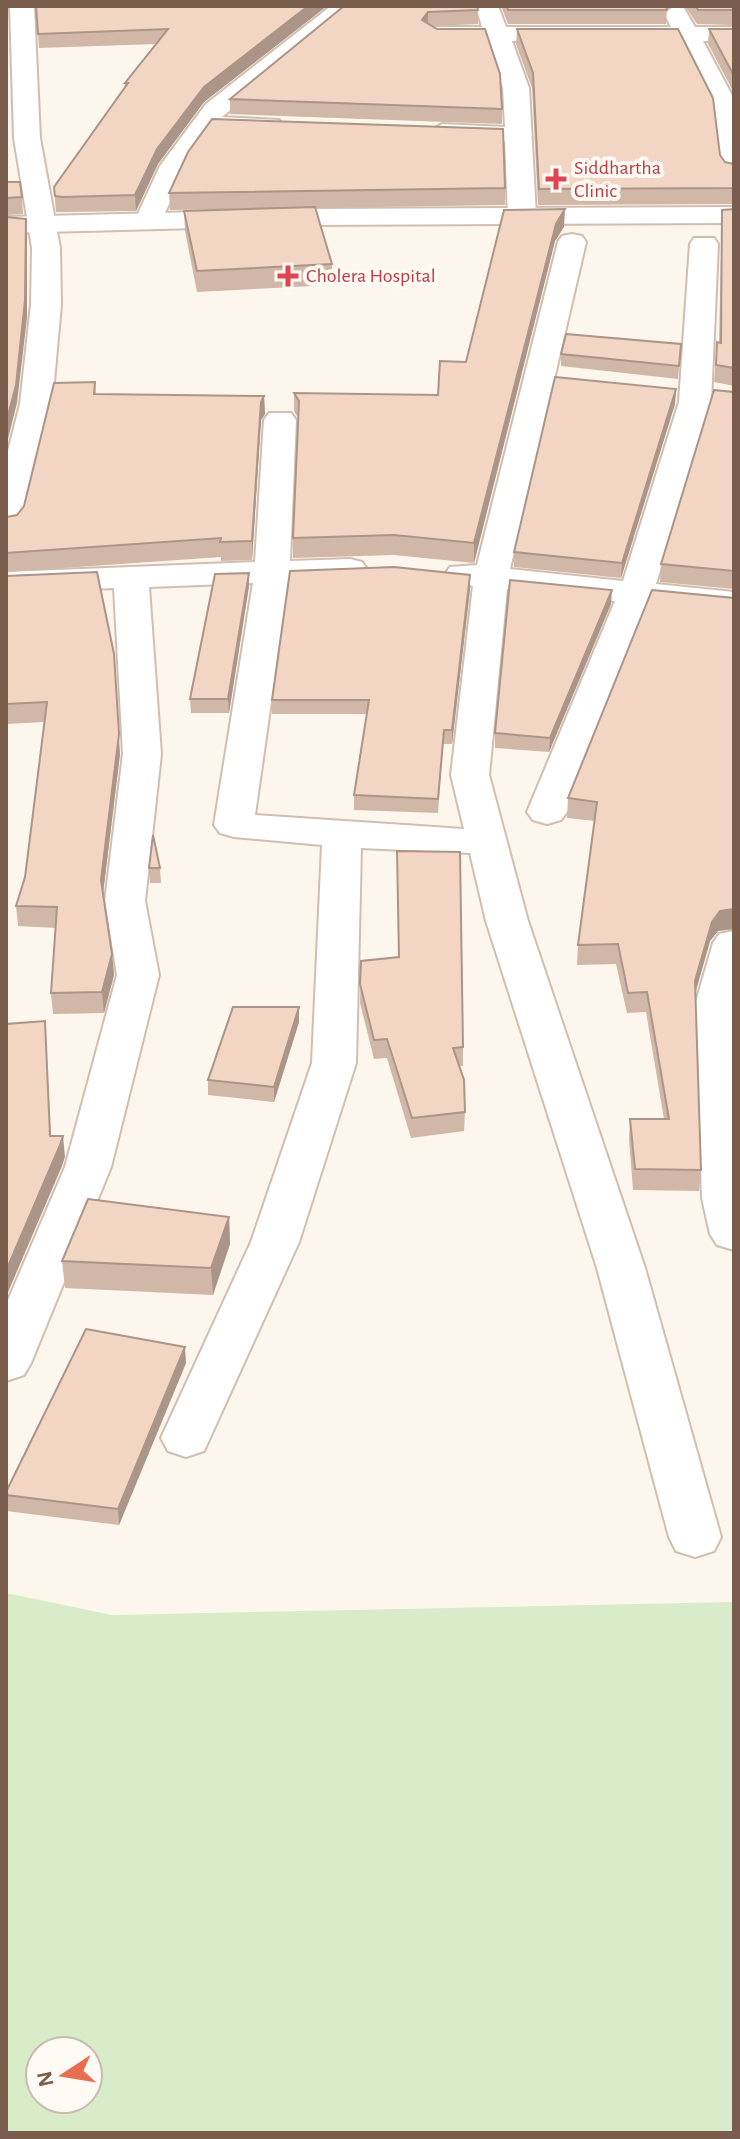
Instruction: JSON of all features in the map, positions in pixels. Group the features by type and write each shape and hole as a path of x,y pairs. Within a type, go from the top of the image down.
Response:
{"street":[{"path":"149,220 173,166 215,109 346,6"},
{"path":"486,6 516,88 522,216"},
{"path":"672,6 731,112 734,169"},
{"path":"6,524 36,404 46,305 44,235 16,138 17,21"},
{"path":"437,34 734,34"},
{"path":"204,124 299,127"},
{"path":"409,131 520,135"},
{"path":"6,250 44,235 149,220 734,215"},
{"path":"6,225 44,235 314,244 631,243"},
{"path":"572,242 556,378 491,577 470,775 507,921 621,1268 695,1537"},
{"path":"547,812 637,591 693,393 704,244"},
{"path":"280,420 272,572 234,825 342,835 487,842"},
{"path":"6,582 379,568"},
{"path":"436,572 734,603"},
{"path":"6,1363 88,1167 138,975 125,901 142,754 131,577"},
{"path":"186,1438 275,1242 334,1063 342,835"},
{"path":"734,943 717,1002 725,1198 734,1234"}],"green space":[{"path":"6,1593 112,1615 734,1602 734,2133 6,2133"}],"building":[{"path":"36,6 308,6 204,87 157,149 135,195 63,197 55,196 54,187 128,83 125,83 168,29 38,34"},
{"path":"344,6 477,6 478,10 428,12 422,20 437,29 485,29 500,74 502,109 230,99"},
{"path":"507,6 666,6 667,10 508,10"},
{"path":"696,6 734,6 734,10 698,10"},
{"path":"517,29 678,29 713,98 720,155 725,162 734,164 734,188 539,189 533,73"},
{"path":"709,29 734,29 734,76"},
{"path":"212,119 503,129 505,188 169,193 188,152"},
{"path":"6,182 20,182 22,197 6,198"},
{"path":"315,207 332,264 197,271 184,211"},
{"path":"565,209 556,224 474,543 394,535 293,538 299,401 294,393 438,395 440,361 466,362 504,210"},
{"path":"734,209 734,368 716,365 717,342 721,343 722,210"},
{"path":"6,217 26,219 25,300 16,385 6,423"},
{"path":"566,334 681,344 679,366 561,354"},
{"path":"555,377 676,389 622,563 514,552"},
{"path":"95,382 94,394 264,396 261,402 252,541 220,542 221,538 6,553 6,517 17,515 24,506 54,383"},
{"path":"714,390 734,392 734,571 661,564"},
{"path":"394,567 470,575 452,730 444,730 438,799 354,795 369,700 272,700 290,571"},
{"path":"97,572 114,654 119,734 101,880 112,954 102,992 51,993 57,907 16,906 25,877 47,702 6,704 6,576"},
{"path":"249,573 228,699 190,699 215,574"},
{"path":"510,580 612,590 550,738 495,733"},
{"path":"652,590 734,598 734,909 720,911 712,922 695,981 701,1170 635,1169 630,1119 669,1119 647,992 628,993 618,944 578,945 597,802 568,798"},
{"path":"153,835 160,868 149,868"},
{"path":"397,851 460,852 463,1047 453,1048 464,1080 465,1112 412,1118 387,1039 374,1040 360,984 361,961 399,957"},
{"path":"233,1007 299,1007 274,1087 208,1080"},
{"path":"45,1021 50,1136 63,1136 6,1271 6,1024"},
{"path":"88,1199 229,1217 211,1268 62,1261"},
{"path":"86,1329 185,1347 118,1509 6,1495 6,1492"}],"place":[{"name":"Siddhartha Clinic","path":"556,179"},
{"name":"Cholera Hospital","path":"288,276"}]}
